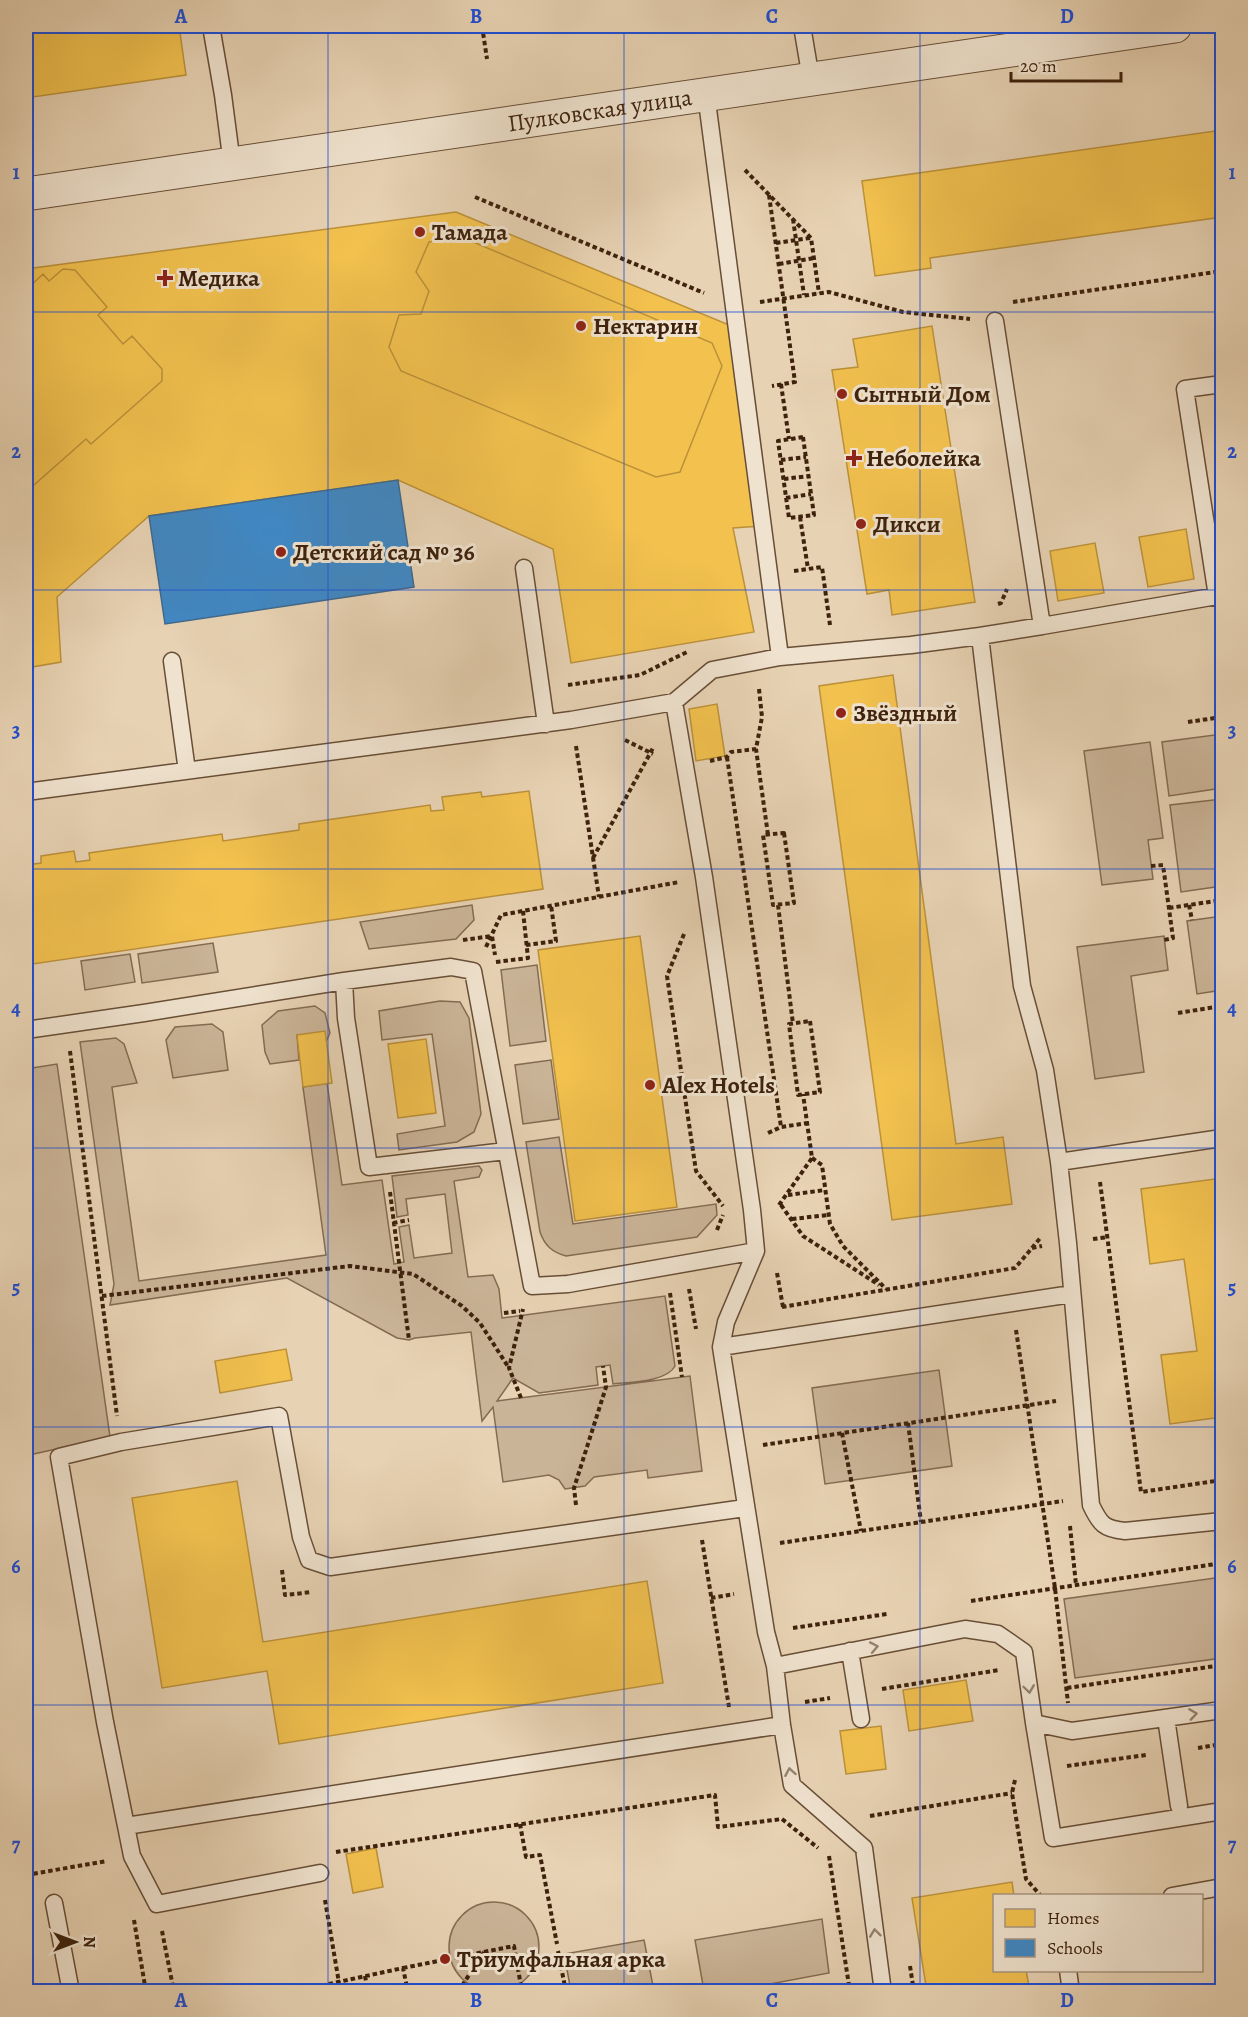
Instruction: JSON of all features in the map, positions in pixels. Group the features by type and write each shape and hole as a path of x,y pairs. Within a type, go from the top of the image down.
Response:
{"street":[{"name":"Пулковская улица","path":"26,195 1175,26"}],"lane":[{"path":"211,26 232,164"},
{"path":"802,26 811,79"},
{"path":"706,94 780,657"},
{"path":"995,321 1042,626"},
{"path":"26,792 572,720 674,702 712,670 756,661 980,636 1220,598 1185,389 1222,384"},
{"path":"524,568 546,724"},
{"path":"980,636 1022,986 1045,1070 1059,1162 1091,1505 1098,1520 1111,1530 1125,1531 1222,1521"},
{"path":"172,661 187,771"},
{"path":"674,702 704,877 752,1210 755,1249 726,1322 721,1347 745,1508 766,1632 775,1666 792,1785 864,1848 883,1992"},
{"path":"26,1030 344,981 451,967 473,971 532,1286 568,1284 755,1249"},
{"path":"344,981 346,1018 369,1167 506,1151"},
{"path":"1059,1162 1222,1138"},
{"path":"721,1347 1072,1294"},
{"path":"320,1873 157,1904 132,1856 105,1722 59,1457 121,1442 279,1416 301,1538 309,1560 330,1567 745,1508"},
{"path":"775,1666 965,1629 998,1634 1024,1652 1053,1838 1222,1811"},
{"path":"850,1651 861,1719"},
{"path":"1034,1723 1072,1731 1222,1710"},
{"path":"1166,1718 1179,1806"},
{"path":"126,1826 782,1725"},
{"path":"1183,1894 1222,1887"},
{"path":"54,1903 71,1992"},
{"path":"1068,1972 1071,1992"}],"path":[{"path":"482,26 487,59"},
{"path":"744,161 745,171 811,238 819,293"},
{"path":"769,195 795,382"},
{"path":"475,197 733,306 829,292 903,312 995,321"},
{"path":"793,219 804,296"},
{"path":"776,243 811,238"},
{"path":"779,264 814,258"},
{"path":"1003,304 1222,271"},
{"path":"967,330 965,318 968,309"},
{"path":"781,384 789,439"},
{"path":"778,441 803,437 809,476 814,515 789,518"},
{"path":"780,460 806,457"},
{"path":"783,479 809,476"},
{"path":"786,498 811,494"},
{"path":"800,517 807,569"},
{"path":"822,567 834,652"},
{"path":"990,606 1001,603 1008,591 1006,580"},
{"path":"541,689 640,675 696,648 712,670"},
{"path":"756,661 762,717 756,749 768,835"},
{"path":"593,858 651,752 674,702"},
{"path":"617,712 620,738 651,752 656,757"},
{"path":"1188,722 1222,717"},
{"path":"572,720 599,897"},
{"path":"686,766 727,757 731,752 756,749"},
{"path":"727,757 781,1127"},
{"path":"784,833 794,903 773,905 763,836 768,835 784,833"},
{"path":"1152,866 1163,865 1173,938 1164,940"},
{"path":"676,871 680,892"},
{"path":"473,971 501,915 704,877"},
{"path":"1169,908 1222,900"},
{"path":"526,945 556,941 551,905"},
{"path":"778,905 794,1024"},
{"path":"1189,905 1192,920"},
{"path":"496,962 528,958 523,911"},
{"path":"685,931 667,976 696,1171 755,1249"},
{"path":"457,941 492,936"},
{"path":"492,936 498,973"},
{"path":"1178,1012 1222,1006"},
{"path":"810,1022 820,1092 803,1094 798,1095 789,1024 810,1022"},
{"path":"66,1024 121,1442"},
{"path":"803,1094 812,1158 781,1205 803,1236 887,1289"},
{"path":"812,1158 822,1165 830,1224 843,1246 887,1289"},
{"path":"386,1165 409,1340"},
{"path":"1100,1179 1140,1492 1222,1480"},
{"path":"788,1195 825,1190"},
{"path":"715,1233 723,1218 722,1204"},
{"path":"792,1220 828,1215"},
{"path":"393,1222 409,1220"},
{"path":"783,1307 1016,1268 1047,1230"},
{"path":"1032,1248 1108,1237"},
{"path":"102,1296 350,1266 414,1274 462,1306 480,1323 509,1368 521,1398"},
{"path":"509,1368 523,1310 532,1286"},
{"path":"679,1287 688,1286 696,1332"},
{"path":"670,1289 682,1377"},
{"path":"1012,1302 1055,1588 1072,1731"},
{"path":"504,1313 534,1309"},
{"path":"577,1509 574,1488 606,1387 603,1366"},
{"path":"1055,1390 1058,1412"},
{"path":"737,1449 1056,1401"},
{"path":"908,1423 921,1522"},
{"path":"842,1433 861,1531"},
{"path":"753,1547 1067,1500"},
{"path":"698,1516 732,1732"},
{"path":"1069,1522 1076,1585 1222,1563"},
{"path":"1067,1688 1222,1665"},
{"path":"801,1702 999,1670 1001,1681"},
{"path":"1039,1894 1026,1879 1012,1793 1016,1773 1222,1744"},
{"path":"870,1816 1012,1793"},
{"path":"333,1852 715,1795 718,1827 783,1819 830,1857 850,1992"},
{"path":"861,1809 879,1822"},
{"path":"520,1824 526,1857 540,1855 557,1944"},
{"path":"26,1875 132,1856"},
{"path":"325,1900 339,1983"},
{"path":"157,1904 174,1992"},
{"path":"292,1992 513,1946 522,1992"},
{"path":"458,1992 485,1951"},
{"path":"558,1951 566,1992"},
{"path":"403,1968 408,1992"},
{"path":"365,1976 368,1992"}],"shaded area":[{"path":"1222,734 1222,788 1169,796 1162,742"},
{"path":"1150,742 1163,838 1148,840 1153,879 1102,885 1084,751"},
{"path":"1222,799 1222,886 1181,892 1170,805"},
{"path":"472,905 474,920 456,939 369,949 360,922"},
{"path":"1222,916 1222,990 1197,994 1187,921"},
{"path":"1164,936 1168,970 1131,976 1144,1072 1095,1079 1077,947"},
{"path":"213,943 218,972 142,983 138,954"},
{"path":"130,954 135,982 85,990 81,961"},
{"path":"537,965 546,1041 510,1046 501,970"},
{"path":"440,1001 460,1002 469,1018 481,1114 474,1132 457,1142 399,1150 397,1134 445,1126 432,1034 382,1040 379,1011"},
{"path":"315,1006 325,1013 330,1033 326,1042 297,1035 299,1060 270,1064 265,1052 262,1025 278,1011"},
{"path":"212,1024 223,1032 228,1070 173,1078 166,1040 175,1027"},
{"path":"116,1038 124,1044 137,1083 112,1087 139,1281 326,1255 303,1087 327,1083 342,1185 382,1180 394,1264 404,1262 399,1227 409,1225 414,1258 452,1253 445,1194 406,1199 408,1215 397,1217 392,1176 479,1166 482,1170 479,1177 454,1181 468,1277 493,1275 499,1289 502,1318 665,1296 675,1366 671,1371 656,1378 613,1384 610,1365 596,1367 598,1385 539,1393 513,1378 497,1401 690,1376 702,1471 648,1478 647,1470 594,1477 585,1486 565,1489 559,1480 549,1475 503,1482 493,1407 482,1421 471,1332 409,1340 397,1338 287,1278 110,1305 114,1284 80,1042"},
{"path":"551,1060 559,1119 523,1124 515,1065"},
{"path":"57,1064 110,1437 29,1455 26,1438 26,1069"},
{"path":"559,1137 573,1224 716,1204 717,1215 697,1237 566,1256 557,1253 547,1245 540,1232 526,1142"},
{"path":"939,1370 952,1466 825,1484 812,1388"},
{"path":"1222,1577 1222,1658 1075,1678 1064,1599"},
{"path":"494,1902 511,1905 526,1915 536,1930 539,1947 536,1964 526,1979 511,1989 494,1992 477,1989 462,1979 452,1964 449,1947 452,1930 462,1915 477,1905"},
{"path":"822,1919 829,1973 732,1991 704,1991 695,1940"},
{"path":"644,1940 654,1991 571,1991 564,1954"}],"building: Homes":[{"path":"61,26 179,26 186,75 26,98 26,31"},
{"path":"1222,130 1222,217 930,258 931,268 875,276 862,181"},
{"path":"456,212 734,327 761,526 733,528 754,632 571,663 553,549 398,480 149,516 57,597 61,662 26,668 26,269"},
{"path":"459,236 712,343 722,366 680,472 656,477 401,371 389,347 399,315 421,314 429,291 416,272 429,242"},
{"path":"63,269 75,270 107,307 98,315 123,344 132,336 162,369 162,381 91,444 86,439 26,492 26,290 43,274 49,281"},
{"path":"932,326 975,602 892,615 889,590 867,594 832,370 858,367 853,339"},
{"path":"1186,529 1194,579 1148,587 1139,537"},
{"path":"1095,543 1104,593 1058,601 1050,551"},
{"path":"893,675 956,1144 1003,1137 1012,1204 892,1220 819,686"},
{"path":"717,704 725,756 696,761 689,709"},
{"path":"529,791 543,889 26,965 26,865 41,863 41,856 74,851 76,862 90,860 89,853 222,834 223,841 299,830 299,824 430,805 431,811 444,810 442,797 481,792 482,797"},
{"path":"640,936 677,1207 575,1221 538,950"},
{"path":"325,1031 332,1083 303,1087 297,1035"},
{"path":"426,1039 436,1113 398,1118 388,1044"},
{"path":"1222,1178 1222,1417 1170,1424 1161,1355 1197,1351 1184,1259 1150,1264 1141,1189"},
{"path":"286,1349 292,1380 220,1393 215,1361"},
{"path":"237,1481 263,1642 647,1581 663,1683 279,1744 267,1671 162,1688 132,1498"},
{"path":"966,1680 973,1721 909,1731 903,1690"},
{"path":"881,1726 886,1769 846,1774 840,1731"},
{"path":"376,1848 383,1887 353,1893 346,1854"},
{"path":"1012,1882 1014,1894 993,1894 993,1972 1026,1972 1030,1992 927,1992 912,1898"}],"building: Schools":[{"name":"Детский сад № 36","path":"398,480 414,587 165,624 149,516"}],"place":[{"name":"Тамада","path":"420,232"},
{"name":"Медика","path":"165,278"},
{"name":"Нектарин","path":"581,326"},
{"name":"Сытный Дом","path":"842,394"},
{"name":"Неболейка","path":"854,458"},
{"name":"Дикси","path":"861,524"},
{"name":"Детский сад № 36","path":"281,552"},
{"name":"Звёздный","path":"841,713"},
{"name":"Alex Hotels","path":"650,1085"},
{"name":"Триумфальная арка","path":"445,1959"}]}
